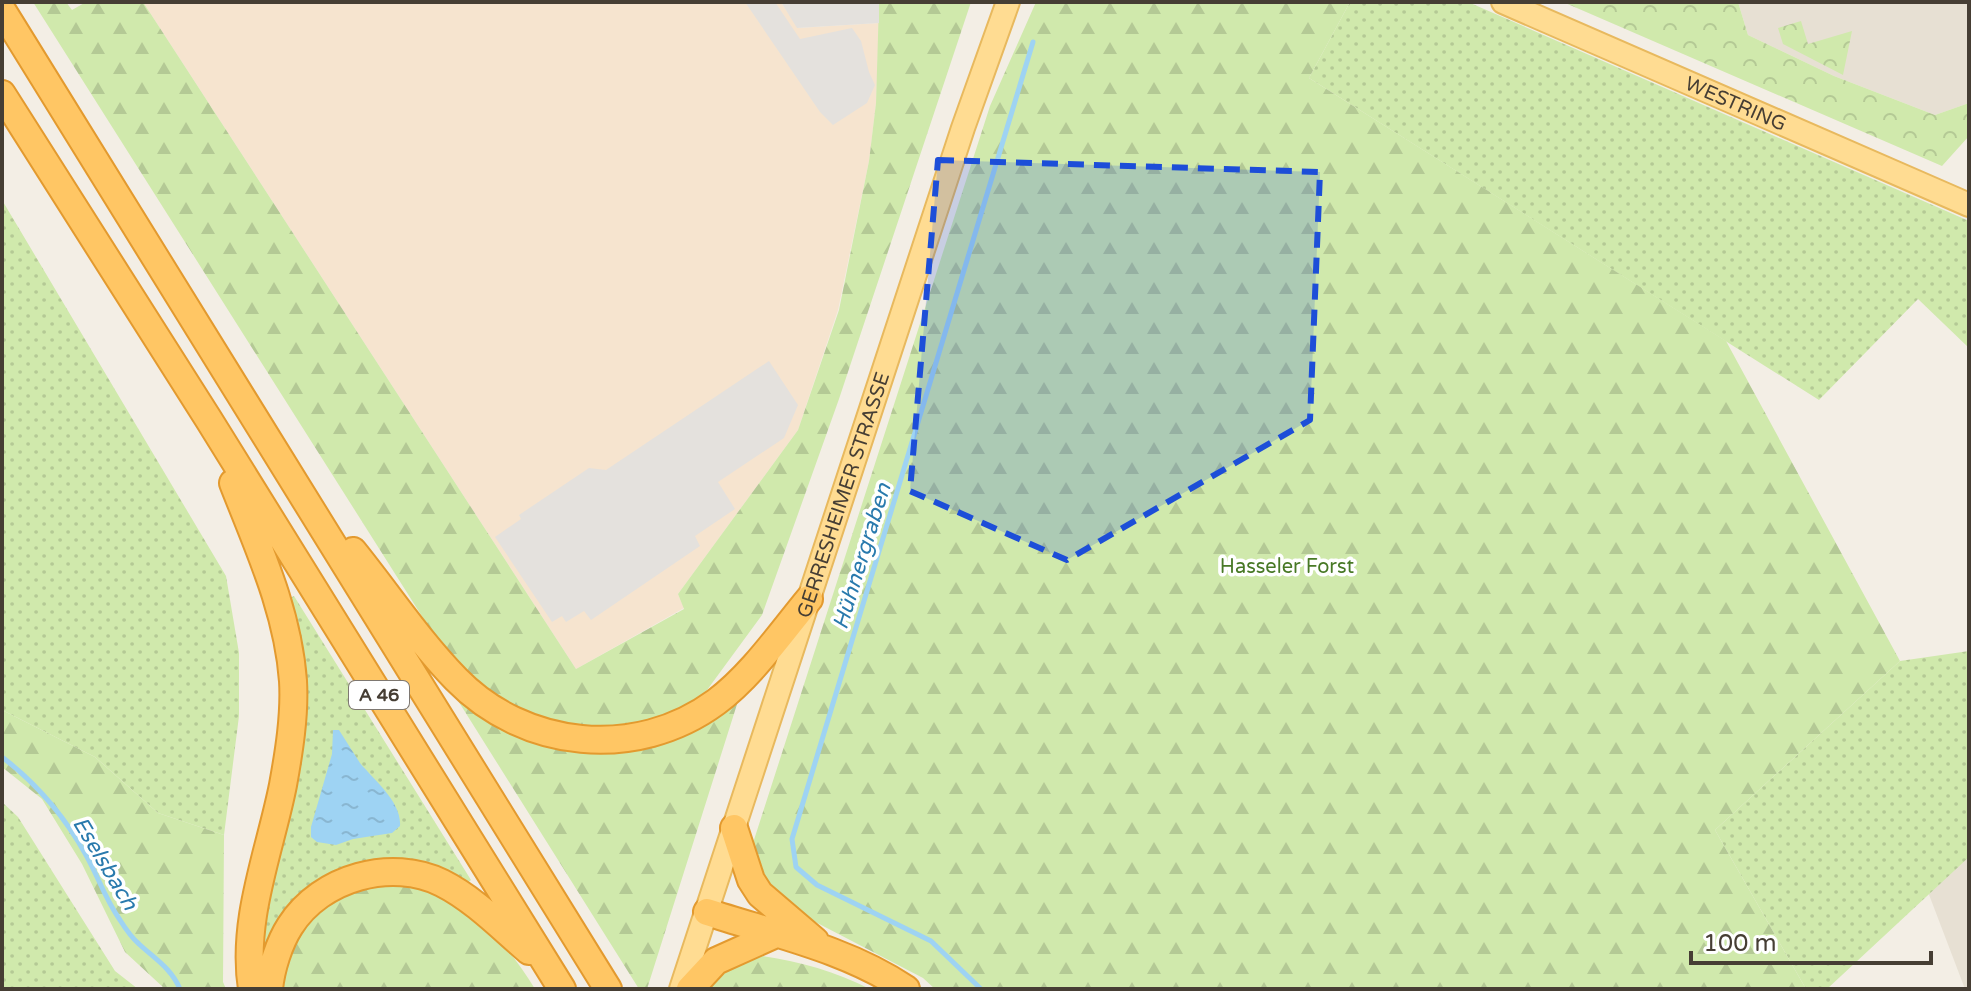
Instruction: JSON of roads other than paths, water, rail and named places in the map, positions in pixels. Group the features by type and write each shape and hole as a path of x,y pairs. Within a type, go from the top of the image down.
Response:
{"highway":[{"name":"A 46","path":"2,10 608,989"},
{"name":"A 46","path":"2,94 209,420 556,979"},
{"path":"209,420 271,580 284,626 293,682 283,785 258,890 250,941 252,989"},
{"path":"271,445 456,679 481,702 531,728 557,736 619,740 648,735 699,713 740,681 809,599"},
{"path":"734,828 751,880 760,894 827,951"},
{"path":"269,989 278,953 291,925 308,906 351,878 382,872 415,874 443,884 477,907 556,979"},
{"path":"707,912 878,970 906,989"},
{"path":"690,989 716,961 776,934"}],"main road":[{"name":"GERRESHEIMER STRASSE","path":"681,989 958,143 1008,2"},
{"name":"WESTRING","path":"1503,2 1969,205"}],"water":[{"path":"333,730 339,730 360,763 397,808 400,826 392,833 336,845 317,842 311,837 311,827 332,754"}],"waterway":[{"name":"Hühnergraben","path":"981,989 931,941 817,885 796,867 792,839 1033,42"},
{"name":"Eselsbach","path":"2,757 27,778 59,814 78,841 124,926 136,942 167,969 180,989"}],"park label":[{"name":"Hasseler Forst","path":"1287,566"}]}
